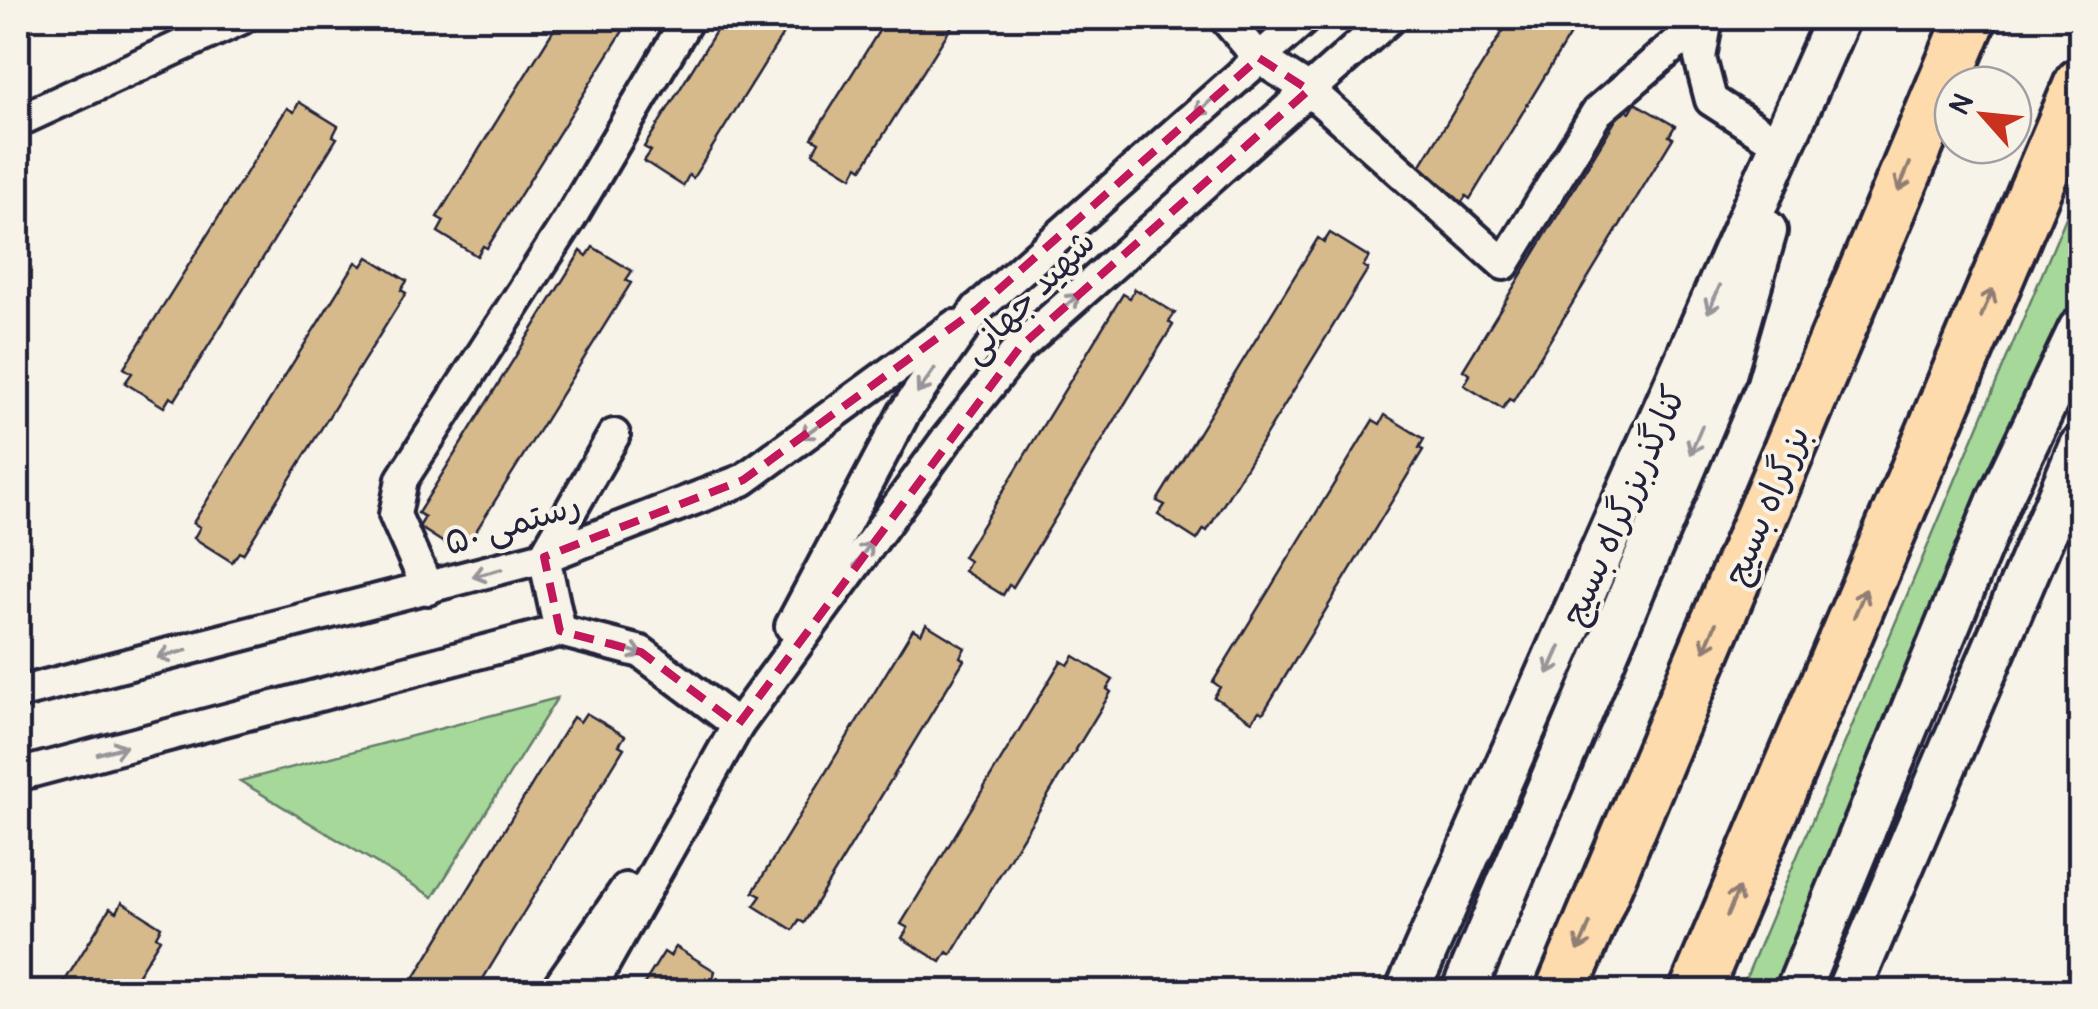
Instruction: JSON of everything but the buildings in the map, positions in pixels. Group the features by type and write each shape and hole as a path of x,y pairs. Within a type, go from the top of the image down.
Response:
{"highway":[{"name":"بزرگراه بسیج","path":"1560,992 1970,19"},
{"path":"1695,992 2080,84"}],"main road":[{"name":"کنارگذربزرگراه بسیج","path":"1407,992 1838,18"},
{"path":"1463,992 1725,371 1760,263 1782,146"},
{"path":"1801,983 2000,498 2080,330"},
{"path":"1848,992 2080,448"}],"street":[{"path":"18,120 242,18"},
{"path":"428,588 395,515 402,479 571,217 688,18"},
{"path":"1225,18 1259,58 1309,90 1504,264 1598,112 1706,18"},
{"name":"شهید جهانی","path":"555,992 738,725 946,440 1020,347 1390,18"},
{"path":"1706,18 1700,58 1712,100 1782,146"},
{"path":"1295,21 1309,90"},
{"name":"شهید جهانی","path":"588,992 738,725 904,412 977,309 1259,58 1295,21"},
{"name":"رستمی ۵۰","path":"18,694 544,557 743,480 977,309"},
{"path":"560,631 544,557 614,434"},
{"path":"18,775 560,631 640,652 738,725"}],"highlighted area":[{"path":"1259,58 1309,90 1020,347 738,725 641,652 560,631 544,557 743,480 977,309"}],"green space":[{"path":"2080,184 2080,289 2019,415 1772,991 1740,992"},
{"path":"557,698 433,897 240,781"}]}
